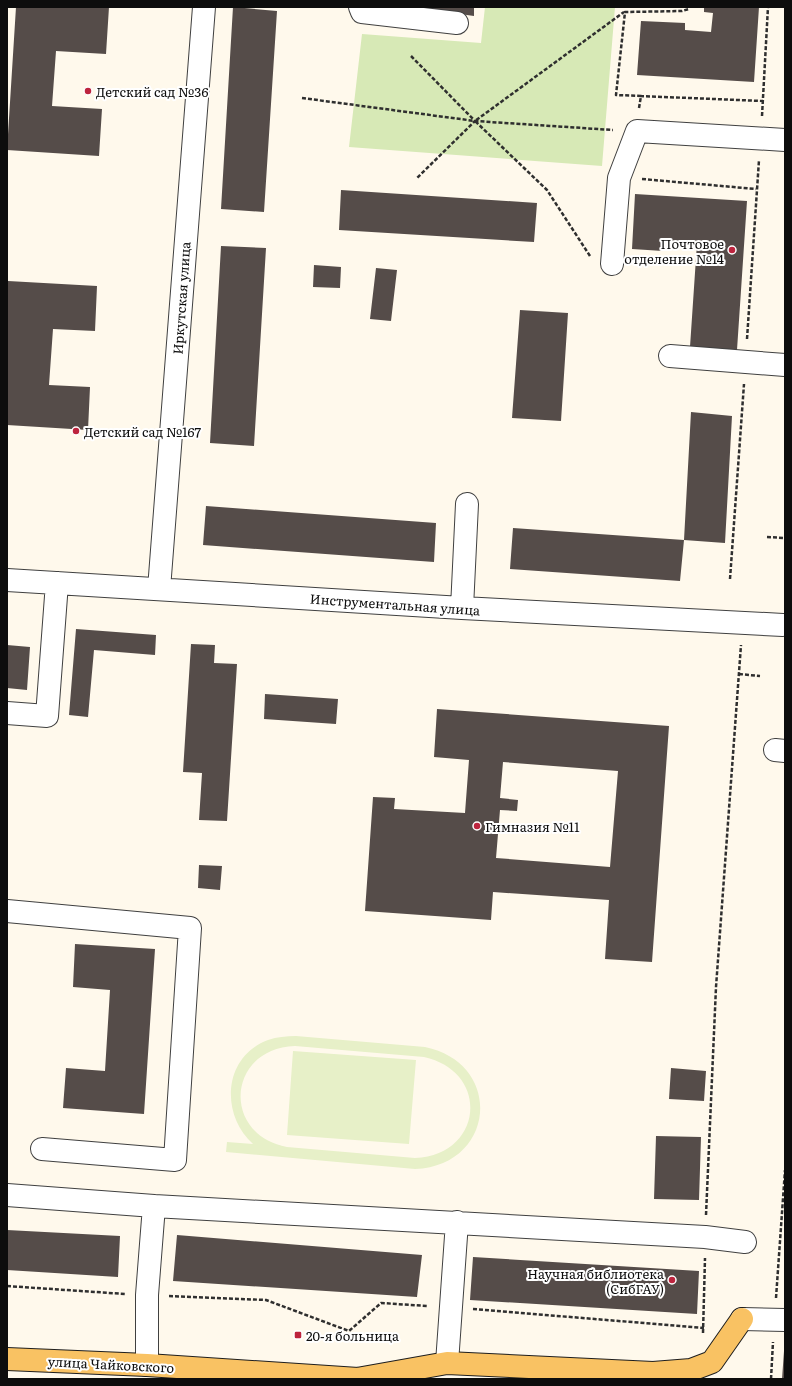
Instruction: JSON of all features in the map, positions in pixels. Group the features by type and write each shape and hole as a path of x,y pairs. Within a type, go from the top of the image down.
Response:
{"main road":[{"name":"улица Чайковского","path":"7,1359 147,1365 357,1379 448,1363 653,1373 691,1370 712,1362 742,1319"}],"street":[{"name":"Иркутская улица","path":"159,589 204,7"},
{"path":"360,7 362,12 457,23"},
{"path":"603,263 619,178 637,131 785,140"},
{"path":"670,356 785,365"},
{"path":"462,608 467,504"},
{"name":"Инструментальная улица","path":"7,580 462,608 783,625"},
{"path":"7,713 47,716 57,583"},
{"path":"7,911 190,928 175,1160 42,1148"},
{"path":"7,1195 154,1206 457,1222 705,1238 745,1242"},
{"path":"147,1365 147,1295 154,1206"},
{"path":"448,1363 450,1307 457,1222"},
{"path":"742,1319 780,1320"}],"path":[{"path":"730,579 746,362 768,7"},
{"path":"417,178 475,121 625,12 682,11 690,8"},
{"path":"625,12 616,95 763,101"},
{"path":"411,56 475,121 547,190 603,263"},
{"path":"637,131 641,96"},
{"path":"302,98 475,121 601,129"},
{"path":"619,178 756,189"},
{"path":"767,537 785,538"},
{"path":"7,1286 147,1295 266,1300 349,1331 381,1303 450,1307 704,1328 705,1238 716,986 742,639"},
{"path":"739,674 760,676"},
{"path":"771,1379 780,1320 785,1170"}],"green space":[{"path":"485,7 615,7 602,166 349,147 362,34 481,43"},
{"path":"296,1036 425,1047 451,1057 468,1073 478,1092 480,1113 474,1134 462,1151 442,1164 415,1169 226,1152 227,1142 253,1144 242,1132 235,1117 231,1102 231,1087 235,1072 242,1059 253,1048 268,1040 278,1037","holes":["295,1046 424,1057 446,1066 460,1079 469,1095 470,1112 465,1129 455,1143 438,1153 415,1158 287,1147 265,1139 251,1126 242,1110 241,1092 245,1075 256,1061 273,1050"]},
{"path":"293,1051 416,1060 409,1144 287,1135"}],"building":[{"path":"16,7 109,7 106,54 56,51 52,106 102,109 99,156 7,150"},
{"path":"233,7 277,11 264,212 221,209"},
{"path":"411,7 474,7 474,16"},
{"path":"704,7 759,7 754,82 637,75 641,21 685,23 685,30 711,32 713,13 704,12"},
{"path":"341,190 537,203 534,242 339,230"},
{"path":"635,194 747,201 737,350 690,347 697,243 663,241 663,251 632,249"},
{"path":"221,246 266,248 254,446 210,443"},
{"path":"314,265 341,267 340,288 313,287"},
{"path":"376,268 397,270 391,321 370,319"},
{"path":"8,281 97,286 95,331 53,329 49,385 90,387 88,430 7,425"},
{"path":"520,310 568,313 561,421 512,418"},
{"path":"691,412 732,416 725,543 684,540"},
{"path":"206,506 436,523 434,562 203,545"},
{"path":"513,528 684,540 680,581 510,569"},
{"path":"76,629 156,635 155,655 94,650 88,717 69,715"},
{"path":"191,644 215,645 214,663 237,664 227,821 199,820 202,773 183,772"},
{"path":"7,645 30,647 27,690 7,688"},
{"path":"265,694 338,699 336,724 264,719"},
{"path":"437,709 669,726 652,962 605,959 609,900 493,892 491,920 365,911 373,797 395,798 394,809 465,813 469,760 434,757","holes":["503,762 618,771 610,867 496,858 500,810 517,811 518,800 500,798"]},
{"path":"199,865 222,866 220,890 198,888"},
{"path":"75,944 155,949 144,1114 63,1108 66,1068 105,1071 110,990 73,987"},
{"path":"671,1068 706,1071 704,1101 669,1099"},
{"path":"656,1136 701,1137 699,1200 654,1199"},
{"path":"7,1230 120,1236 118,1277 7,1270"},
{"path":"177,1235 422,1255 417,1297 173,1281"},
{"path":"473,1257 699,1271 697,1314 470,1300"},
{"path":"784,1351 785,1379 782,1379"}],"place":[{"name":"Детский сад №36","path":"88,91"},
{"name":"Почтовое отделение №14","path":"732,250"},
{"name":"Детский сад №167","path":"76,431"},
{"name":"Гимназия №11","path":"477,826"},
{"name":"Научная библиотека (СибГАУ)","path":"672,1280"},
{"name":"20-я больница","path":"298,1335"}]}
